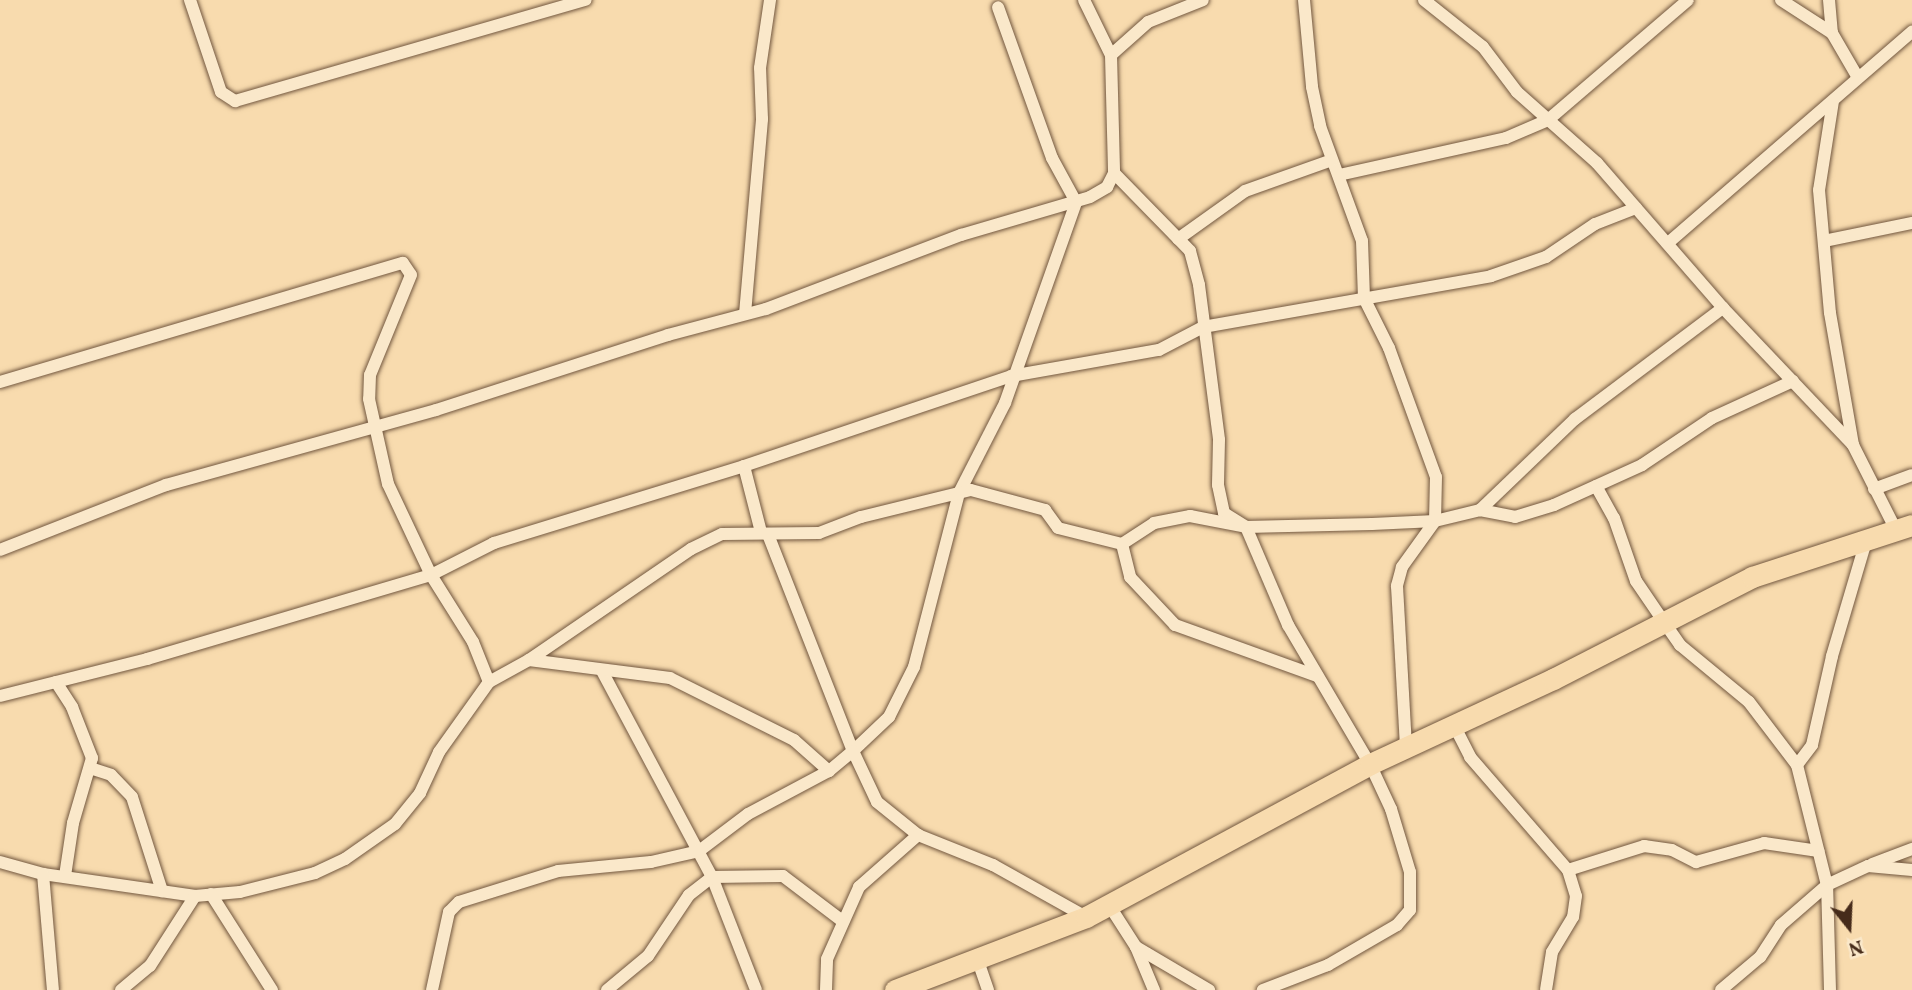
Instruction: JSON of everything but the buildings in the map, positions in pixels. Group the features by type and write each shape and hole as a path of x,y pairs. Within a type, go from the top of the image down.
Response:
{"main road":[{"path":"895,990 978,961 1086,917 1370,764 1455,727 1752,577 1904,527"}],"street":[{"path":"190,0 221,92 236,101 586,0"},
{"path":"745,314 762,119 761,68 770,0"},
{"path":"0,550 166,485 374,426 745,314 961,235 1076,202 1107,187 1114,173 1111,55 1084,0"},
{"path":"1111,55 1148,22 1203,0"},
{"path":"1304,0 1312,87 1332,160 1362,241 1364,298 1389,348 1436,477 1435,521 1402,568 1398,586 1406,749"},
{"path":"1424,0 1483,47 1517,92 1597,163 1723,308 1853,445"},
{"path":"1339,175 1506,138 1548,120 1688,0"},
{"path":"1781,0 1832,33"},
{"path":"1829,0 1832,33 1857,76"},
{"path":"432,990 449,912 459,902 558,871 651,862 699,851 748,814 829,771 889,717 914,667 959,493 1005,403 1011,376 1076,202 1052,158 998,7"},
{"path":"1668,243 1833,101 1857,76 1912,32"},
{"path":"1833,101 1820,176 1830,313 1853,445 1874,489 1904,527"},
{"path":"1178,239 1245,191 1332,160"},
{"path":"1114,173 1190,251 1203,327 1224,513 1246,527 1287,625 1370,764 1404,844 1410,910 1397,925 1328,965 1263,990"},
{"path":"0,696 330,608 431,575 494,543 744,466 1011,376 1159,350 1203,327 1491,276 1546,257 1595,224 1636,208"},
{"path":"1824,241 1912,223"},
{"path":"0,382 403,263 411,275 370,375 374,426 388,484 431,575 473,642 489,682"},
{"path":"1480,510 1575,419 1723,308"},
{"path":"0,862 43,874 195,896 288,882 345,859 396,824 420,793 439,752 489,682 529,660 691,549 722,534 819,533 861,517 971,490 1045,510 1058,528 1122,544 1154,523 1190,516 1246,527 1435,521 1480,510 1515,517 1642,465 1672,441 1748,399 1793,381"},
{"path":"744,466 765,534 853,751 877,802 918,835 993,865 1086,917"},
{"path":"1874,489 1912,475"},
{"path":"1596,486 1614,519 1636,580 1680,645 1749,702 1797,765 1827,885 1830,990"},
{"path":"1797,765 1812,746 1832,656 1867,537"},
{"path":"1122,544 1130,577 1175,625 1317,676"},
{"path":"529,660 670,678 794,740 829,771"},
{"path":"602,671 667,799 712,877 756,990"},
{"path":"56,682 90,750 90,768 72,823 65,876"},
{"path":"1455,727 1470,757 1568,870 1576,896 1573,917 1552,952 1546,990"},
{"path":"90,768 111,775 132,797 162,891"},
{"path":"826,990 827,959 841,920 859,887 918,835"},
{"path":"1568,870 1644,846 1672,850 1696,862 1764,843 1818,851"},
{"path":"1721,990 1760,957 1781,925 1827,885 1912,849"},
{"path":"1868,866 1912,870"},
{"path":"43,874 53,990"},
{"path":"607,990 648,956 689,895 712,877 783,876 841,920"},
{"path":"211,894 272,990"},
{"path":"121,990 150,966 195,896"},
{"path":"1109,905 1136,947 1154,990"},
{"path":"1136,947 1209,990"},
{"path":"978,961 988,990"}]}
